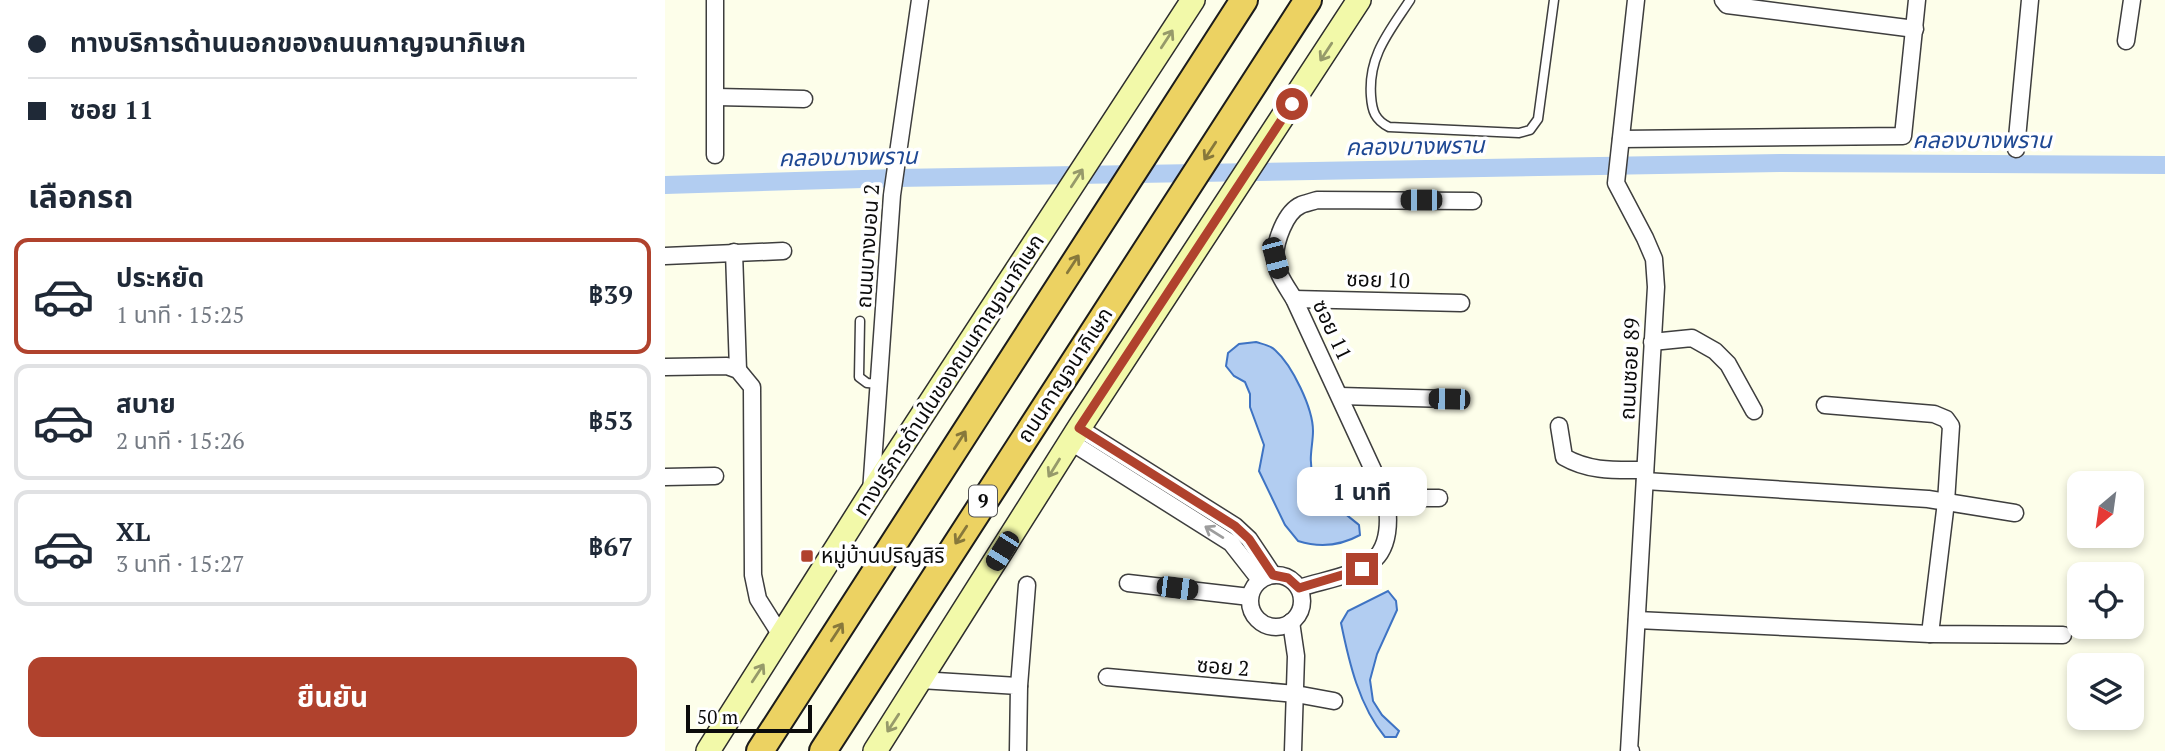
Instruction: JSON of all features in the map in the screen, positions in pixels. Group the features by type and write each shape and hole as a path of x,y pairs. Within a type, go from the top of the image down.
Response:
{"highway":[{"path":"1180,99 1226,0"},
{"path":"760,751 1244,0"},
{"name":"ถนนกาญจนาภิเษก","path":"823,751 1308,0"}],"main road":[{"name":"ทางบริการด้านในของถนนกาญจนาภิเษก","path":"708,751 870,495 1193,0"},
{"path":"875,751 1075,435 1359,0"}],"street":[{"path":"715,0 715,155"},
{"name":"ถนนบางบอน 2","path":"870,495 895,165 920,0"},
{"name":"ถนนซอย 89","path":"1630,751 1656,287 1654,259 1616,183 1636,0"},
{"path":"1723,0 1727,5 1915,29"},
{"path":"1620,141 1899,138 1905,132 1917,0"},
{"path":"2016,149 2030,0"},
{"path":"2126,41 2132,0"},
{"path":"716,97 804,99"},
{"name":"ซอย 11","path":"1299,588 1362,569 1377,558 1386,542 1390,523 1386,498 1280,274 1275,258 1288,216 1299,205 1317,200 1473,201"},
{"path":"665,256 783,251"},
{"path":"734,252 738,370"},
{"name":"ซอย 10","path":"1294,299 1461,303"},
{"path":"1653,342 1692,338 1715,351 1728,364 1754,411"},
{"path":"665,367 727,366 738,370 753,387 754,575 758,599 782,637"},
{"path":"1340,396 1449,399"},
{"path":"1825,405 1934,414 1946,419 1951,426 1946,502 1930,634"},
{"path":"1559,426 1564,457 1576,464 1605,470 1946,502 2015,513"},
{"path":"1075,435 1235,526 1249,539 1267,578"},
{"path":"665,477 715,476"},
{"path":"1386,498 1439,498"},
{"path":"1267,578 1288,578 1299,588 1303,603 1297,617 1291,622 1275,627 1259,621 1250,605 1250,597 1267,578"},
{"path":"1128,583 1250,597"},
{"path":"1018,751 1019,686 1027,585"},
{"path":"1637,620 1930,634 2063,635"},
{"path":"1291,622 1296,656 1293,751"},
{"name":"ซอย 2","path":"1107,677 1296,694 1335,701"},
{"path":"920,680 1019,686"}],"lane":[{"path":"1409,0 1375,54 1370,80 1372,109 1378,121 1389,128 1519,133 1530,130 1538,119 1554,0"},
{"path":"860,321 859,377 867,383 880,384"}],"water":[{"path":"1256,342 1275,350 1294,376 1312,422 1313,474 1326,496 1359,525 1360,535 1337,544 1314,545 1298,541 1285,525 1259,471 1264,445 1250,407 1250,394 1245,382 1234,376 1226,366 1228,353 1239,344"},
{"path":"1388,591 1396,601 1397,610 1377,654 1370,680 1373,701 1382,715 1399,731 1396,737 1385,737 1368,712 1352,668 1341,623 1348,611"}],"waterway":[{"name":"คลองบางพราน","path":"665,185 896,178 1781,163 2165,165"}],"place":[{"name":"หมู่บ้านปริญสิริ","path":"807,556"}],"route":[{"path":"1292,104 1079,428 1235,526 1249,539 1273,575 1288,578 1299,588 1362,569"}]}
